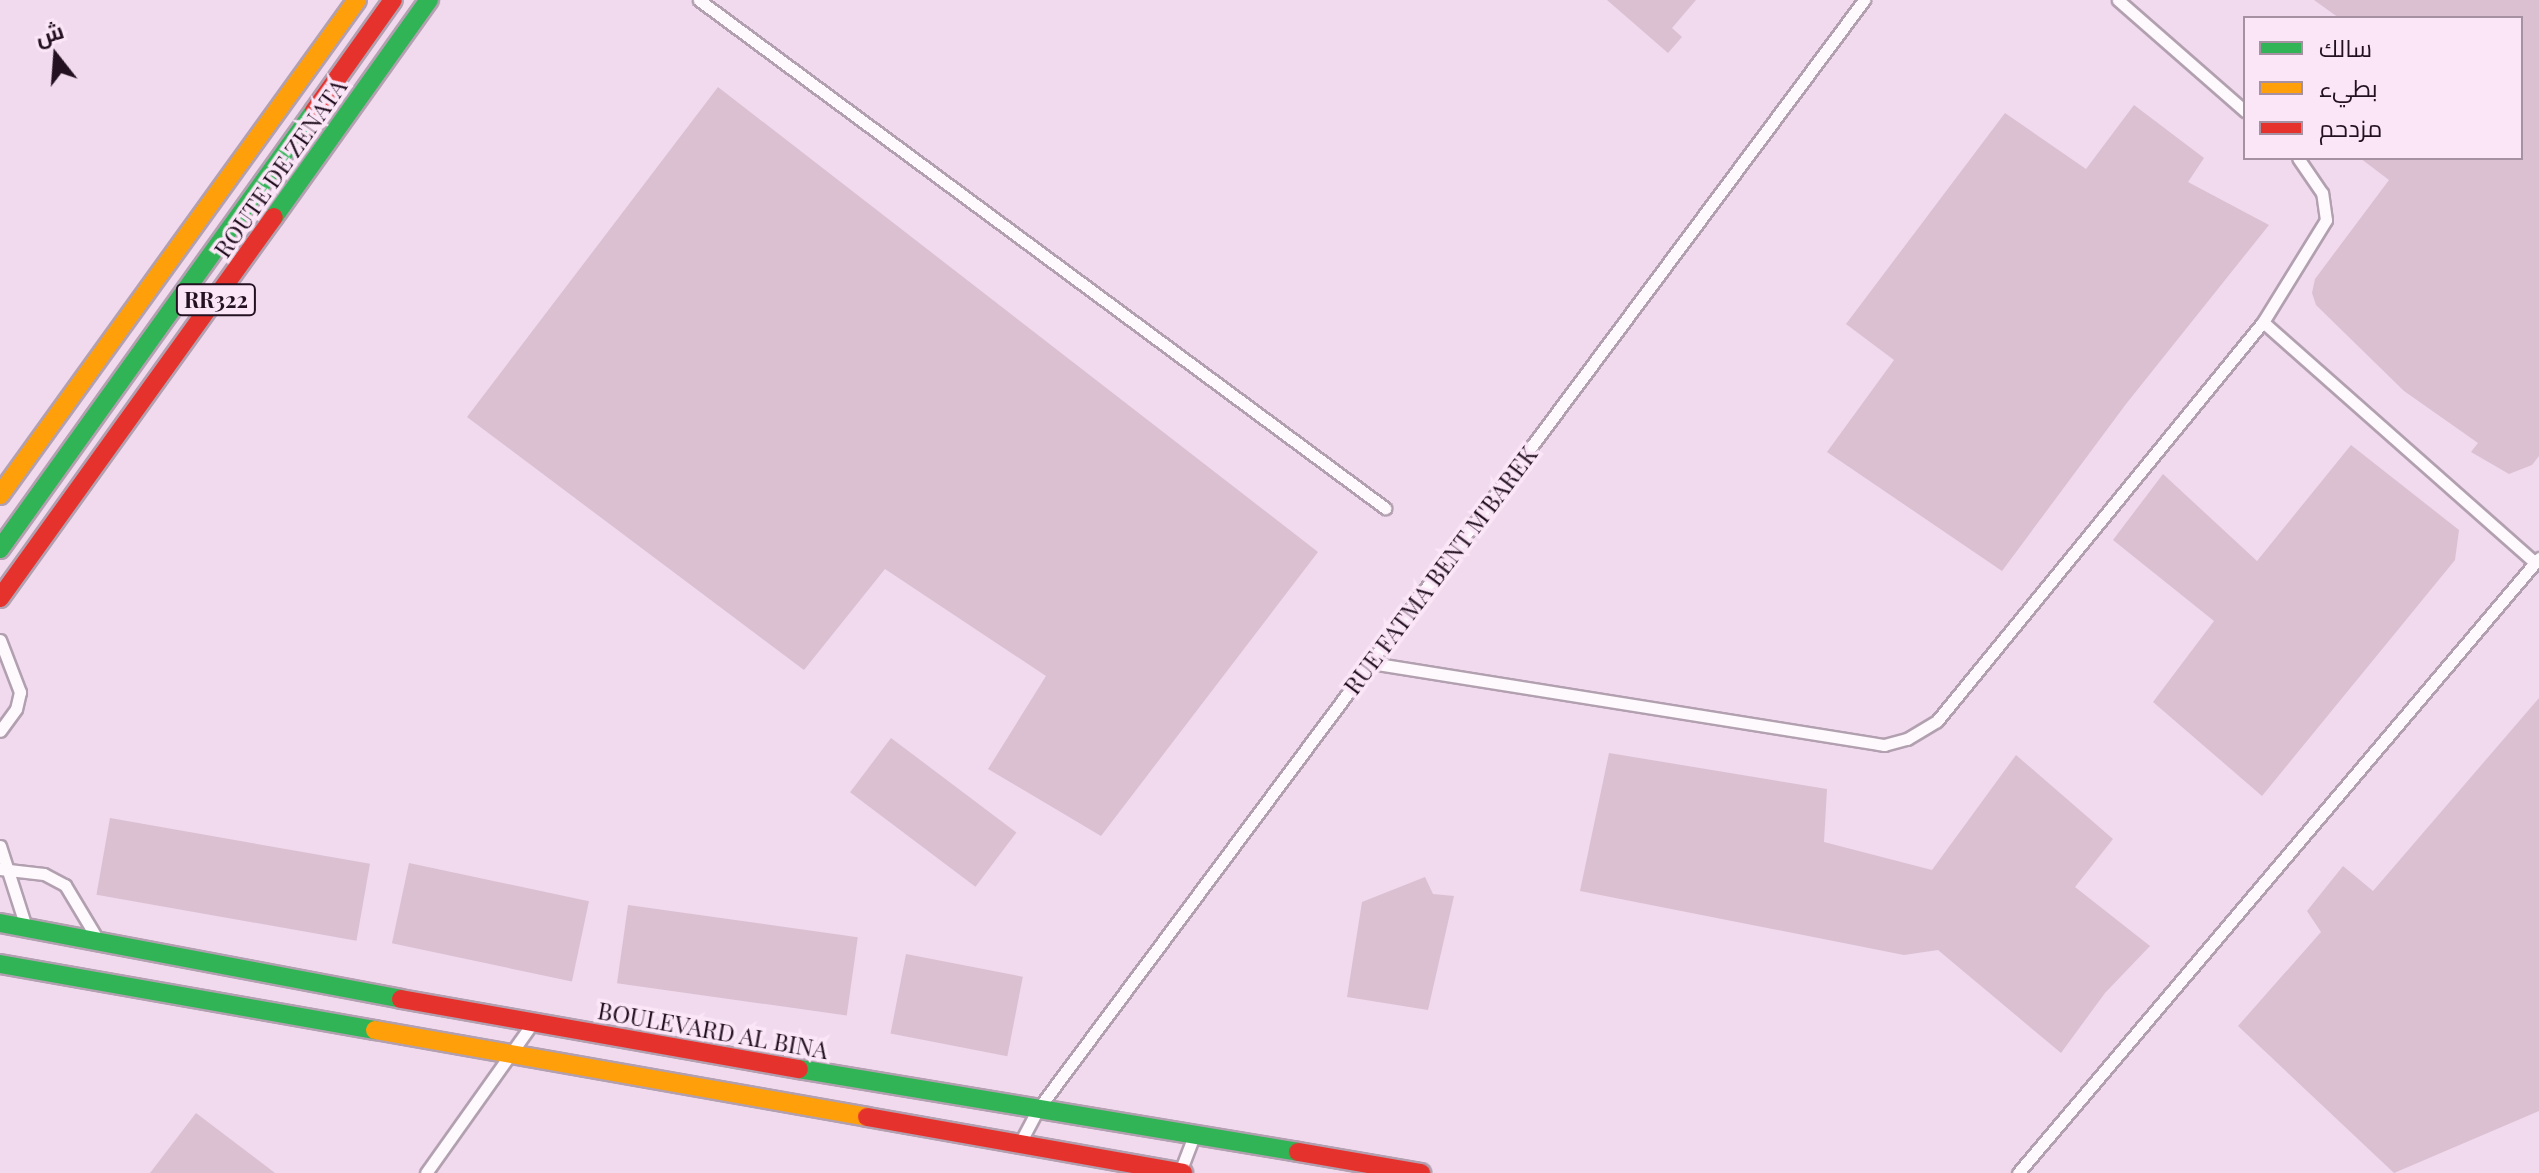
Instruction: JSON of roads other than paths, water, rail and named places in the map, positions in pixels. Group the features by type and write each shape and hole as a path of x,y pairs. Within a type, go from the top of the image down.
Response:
{"main road":[{"name":"ROUTE DE ZENATA","path":"0,495 357,0"},
{"name":"ROUTE DE ZENATA","path":"0,549 393,0"},
{"name":"ROUTE DE ZENATA","path":"0,576 417,0"},
{"name":"ROUTE DE ZENATA","path":"0,598 429,0"},
{"name":"BOULEVARD AL BINA","path":"0,923 532,1024 1421,1173"},
{"path":"0,964 509,1057 1021,1142 1181,1173"}],"lane":[{"path":"699,0 1385,508"},
{"name":"RUE FATMA BENT M'BAREK","path":"1021,1142 1038,1109 1864,0"},
{"path":"2118,0 2243,109"},
{"path":"1371,663 1884,745 1907,739 1937,721 2263,322 2326,220 2322,193 2299,160"},
{"path":"2018,1173 2537,560 2263,322"},
{"path":"0,640 20,692 16,709 0,731"},
{"path":"0,846 3,870 26,928"},
{"path":"3,870 44,874 65,885 99,943"},
{"path":"426,1173 532,1024"},
{"path":"1181,1173 1194,1135"}]}
